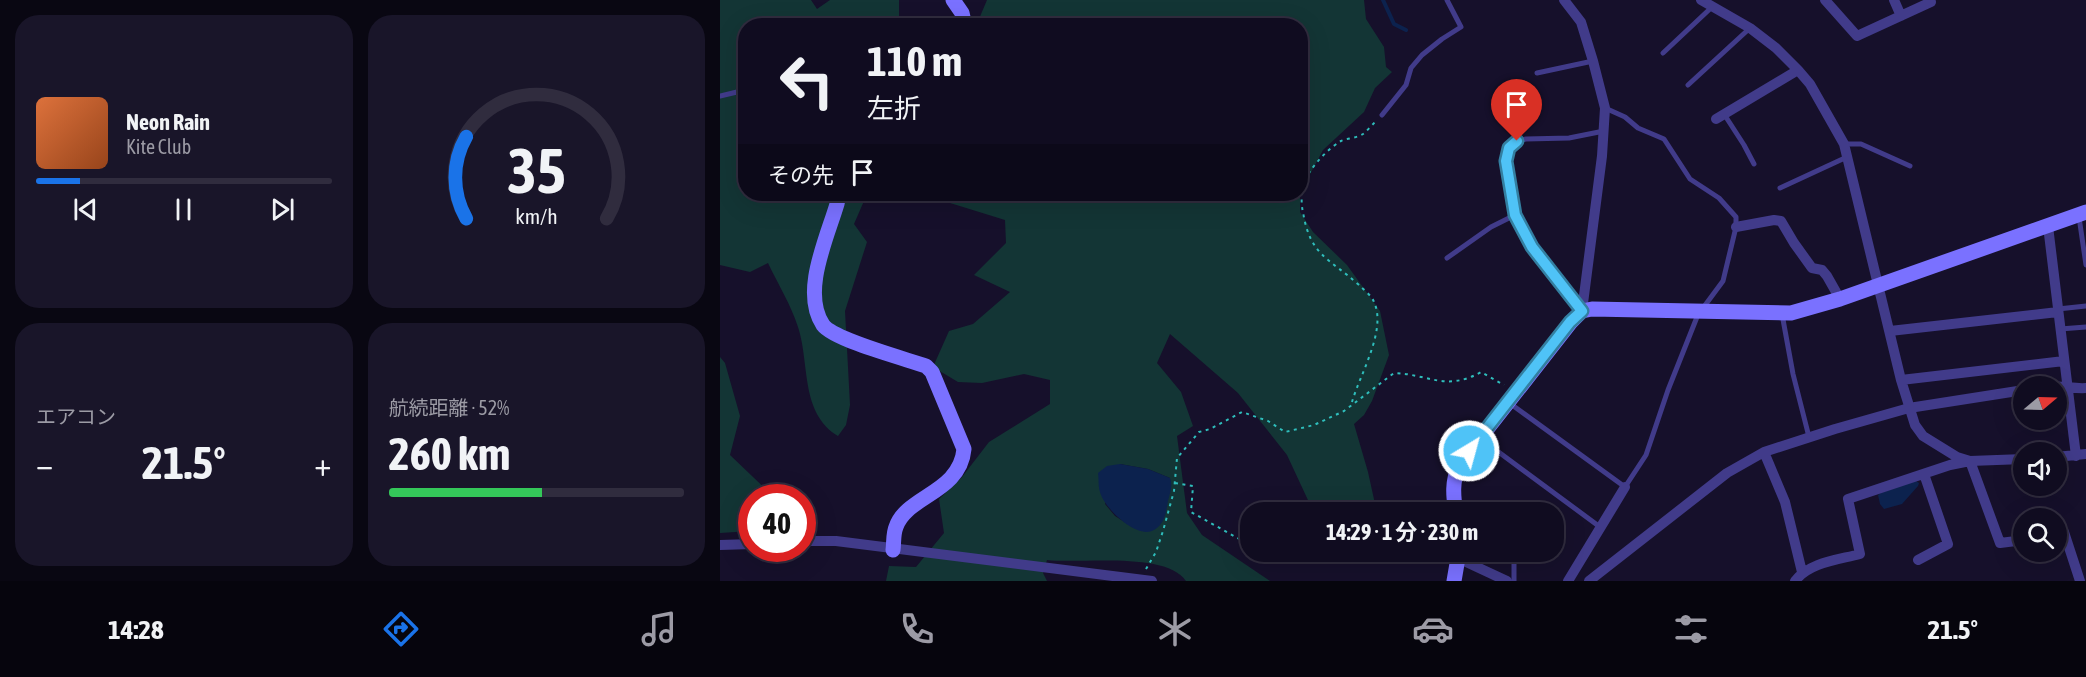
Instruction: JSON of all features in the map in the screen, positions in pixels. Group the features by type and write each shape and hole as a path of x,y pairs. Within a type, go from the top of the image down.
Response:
{"street":[{"path":"953,0 963,18"},
{"path":"1564,0 1581,22 1605,108 1602,156 1582,311"},
{"path":"1701,0 1750,28 1776,48 1810,84 1844,144 1880,285 1901,380 1915,425 1923,436 1957,457 1970,461"},
{"path":"1825,0 1857,36 1931,2"},
{"path":"1894,0 1901,16"},
{"path":"1720,117 1798,70"},
{"path":"834,201 817,269 814,294 824,327 847,340 926,366 932,372 964,449 963,461 955,474 940,488 902,515 896,527 893,550"},
{"path":"1454,502 1454,478 1459,465 1570,322 1582,311 1592,309 1791,313 1840,299 2082,214"},
{"path":"1736,227 1774,220 1781,221 1812,268 1822,270 1840,299"},
{"path":"2048,226 2065,376"},
{"path":"1890,331 2058,310"},
{"path":"1901,380 2064,361"},
{"path":"2067,386 2075,389 2086,388"},
{"path":"2067,391 2081,455"},
{"path":"1589,581 1727,473 1764,452 1909,408 2013,392"},
{"path":"1764,452 1785,502 1798,577 1816,565 1860,554 1848,499 1970,461 2013,459"},
{"path":"1970,461 2000,543 2013,541"},
{"path":"1917,560 1948,544 1924,474"},
{"path":"1568,581 1625,487"},
{"path":"816,541 836,541 1152,581"},
{"path":"2067,541 2080,581"},
{"path":"720,545 738,544"},
{"path":"1454,581 1458,562"},
{"path":"1466,562 1507,581"}],"lane":[{"path":"1382,115 1406,85 1410,68 1422,55 1461,27 1447,0"},
{"path":"1663,53 1712,7"},
{"path":"1688,86 1750,28"},
{"path":"1536,73 1593,61"},
{"path":"720,96 738,94"},
{"path":"1511,396 1625,487 1646,455 1668,390 1700,311 1722,281 1736,227 1736,217 1719,198 1690,179 1664,139 1638,128 1625,117 1605,108"},
{"path":"1720,117 1744,145 1754,164"},
{"path":"1582,311 1532,247 1515,215 1506,161 1509,148 1517,141 1569,138 1604,131"},
{"path":"1844,144 1861,144 1910,166"},
{"path":"1780,188 1846,157"},
{"path":"2082,214 2086,265"},
{"path":"1447,258 1491,227 1515,215"},
{"path":"2058,310 2086,306"},
{"path":"1782,313 1793,374 1809,437"},
{"path":"2060,329 2086,327"},
{"path":"1480,437 1600,527"},
{"path":"1514,562 1514,581"}],"path":[{"path":"1308,174 1339,142 1362,134 1382,115"},
{"path":"1302,201 1306,231 1310,241 1317,250 1358,284 1374,301 1377,312 1376,336 1351,404"},
{"path":"1144,571 1156,552 1175,483 1178,458 1199,432 1205,432 1242,412 1268,421 1285,432 1303,429 1344,411 1394,373 1452,382 1467,380 1481,372 1511,396"},
{"path":"1175,483 1193,486 1191,512 1240,539"}],"green space":[{"path":"720,0 811,0 817,9 830,0 899,0 899,18 738,18 738,201 864,201 854,224 867,242 845,311 850,405 846,425 838,436 817,414 808,387 798,327 768,263 750,272 720,265"},
{"path":"987,0 1364,0 1366,19 1384,47 1386,67 1392,72 1375,88 1364,112 1323,150 1308,178 1308,18 979,18"},
{"path":"944,201 1300,201 1300,212 1313,232 1347,265 1380,311 1389,355 1372,401 1364,415 1354,424 1375,502 1309,502 1287,455 1238,393 1170,334 1157,363 1181,392 1193,426 1177,436 1187,513 1202,535 1270,581 1186,581 1176,572 1142,562 1047,560 1043,573 1047,581 886,581 889,566 916,567 944,533 939,499 962,477 989,442 1050,404 1050,380 1024,374 982,383 958,382 933,367 949,331 973,324 1010,292 974,275 1006,243 1005,220","holes":["1120,464 1148,469 1170,478 1134,528 1115,516 1105,504"]},
{"path":"720,357 725,363 740,416 730,455 760,484 738,484 738,532 720,533"}],"water":[{"path":"1120,464 1148,469 1170,478 1171,490 1166,513 1161,524 1154,530 1139,531 1130,527 1114,514 1103,499 1099,490 1098,473 1107,466"},
{"path":"1916,481 1919,483 1918,486 1902,504 1884,509 1880,504 1878,495 1881,493"}],"waterway":[{"path":"1383,0 1394,24 1406,30"}],"route":[{"path":"1469,451 1570,322 1582,311 1532,247 1515,215 1506,161 1509,148 1517,141"}]}
